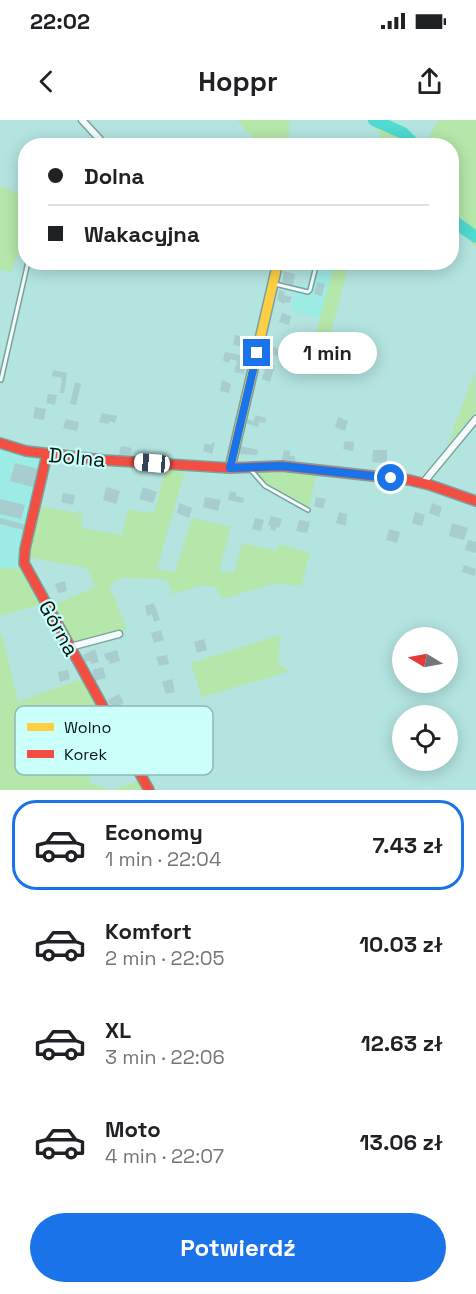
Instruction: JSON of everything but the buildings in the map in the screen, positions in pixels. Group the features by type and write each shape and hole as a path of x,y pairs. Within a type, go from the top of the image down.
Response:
{"street":[{"path":"82,120 99,138"},
{"path":"230,468 276,270"},
{"path":"423,483 476,419"},
{"name":"Dolna","path":"0,443 47,454 230,468 282,466 306,468 423,483 476,501"},
{"name":"Górna","path":"47,454 25,549 24,563 103,706"},
{"path":"70,647 119,634"},
{"name":"Górna","path":"141,775 149,790"}],"lane":[{"path":"0,382 26,270"},
{"path":"273,284 308,292 315,270"},
{"path":"0,366 3,374"},
{"path":"248,468 265,486 308,510"}],"shaded area":[{"path":"311,270 333,270 320,318 291,311 297,285 306,288"},
{"path":"0,447 44,458 23,569 0,568"}],"green space":[{"path":"237,120 289,120 289,138 253,138"},
{"path":"366,120 389,120 413,138 382,138 378,130"},
{"path":"438,120 476,120 476,248 466,237 459,234 459,138 428,138"},
{"path":"0,186 18,193 18,254 11,273 0,269"},
{"path":"333,270 347,270 322,367 308,362"},
{"path":"475,372 476,412 447,445"},
{"path":"166,467 185,470 157,569 175,572 192,518 231,527 219,570 234,573 242,543 277,551 279,544 310,553 301,586 275,583 222,599 216,587 202,585 173,594 166,579 122,578 109,585 127,629 119,634 73,647 51,606 95,587 87,568 27,557 38,506 83,514 81,528 122,535 128,510 154,513"},
{"path":"288,470 317,474 308,510 273,492 251,471"},
{"path":"0,568 23,569 43,604 0,616"},
{"path":"0,632 18,702 84,678 99,706 15,706 15,775 88,775 90,783 111,790 0,790"},
{"path":"281,635 279,665 290,671 202,697 191,663"},
{"path":"142,780 147,790 111,790"}],"waterway":[{"path":"374,120 403,133 408,138"},
{"path":"459,225 476,237"}],"traffic: slow":[{"path":"230,468 276,270"}],"traffic: jam":[{"path":"0,443 26,451 103,460 230,468 282,466 409,480 476,501"},
{"path":"47,454 25,549 24,563 103,706"},
{"path":"141,775 149,790"}],"route":[{"path":"257,353 230,468 282,466 391,478"}]}
